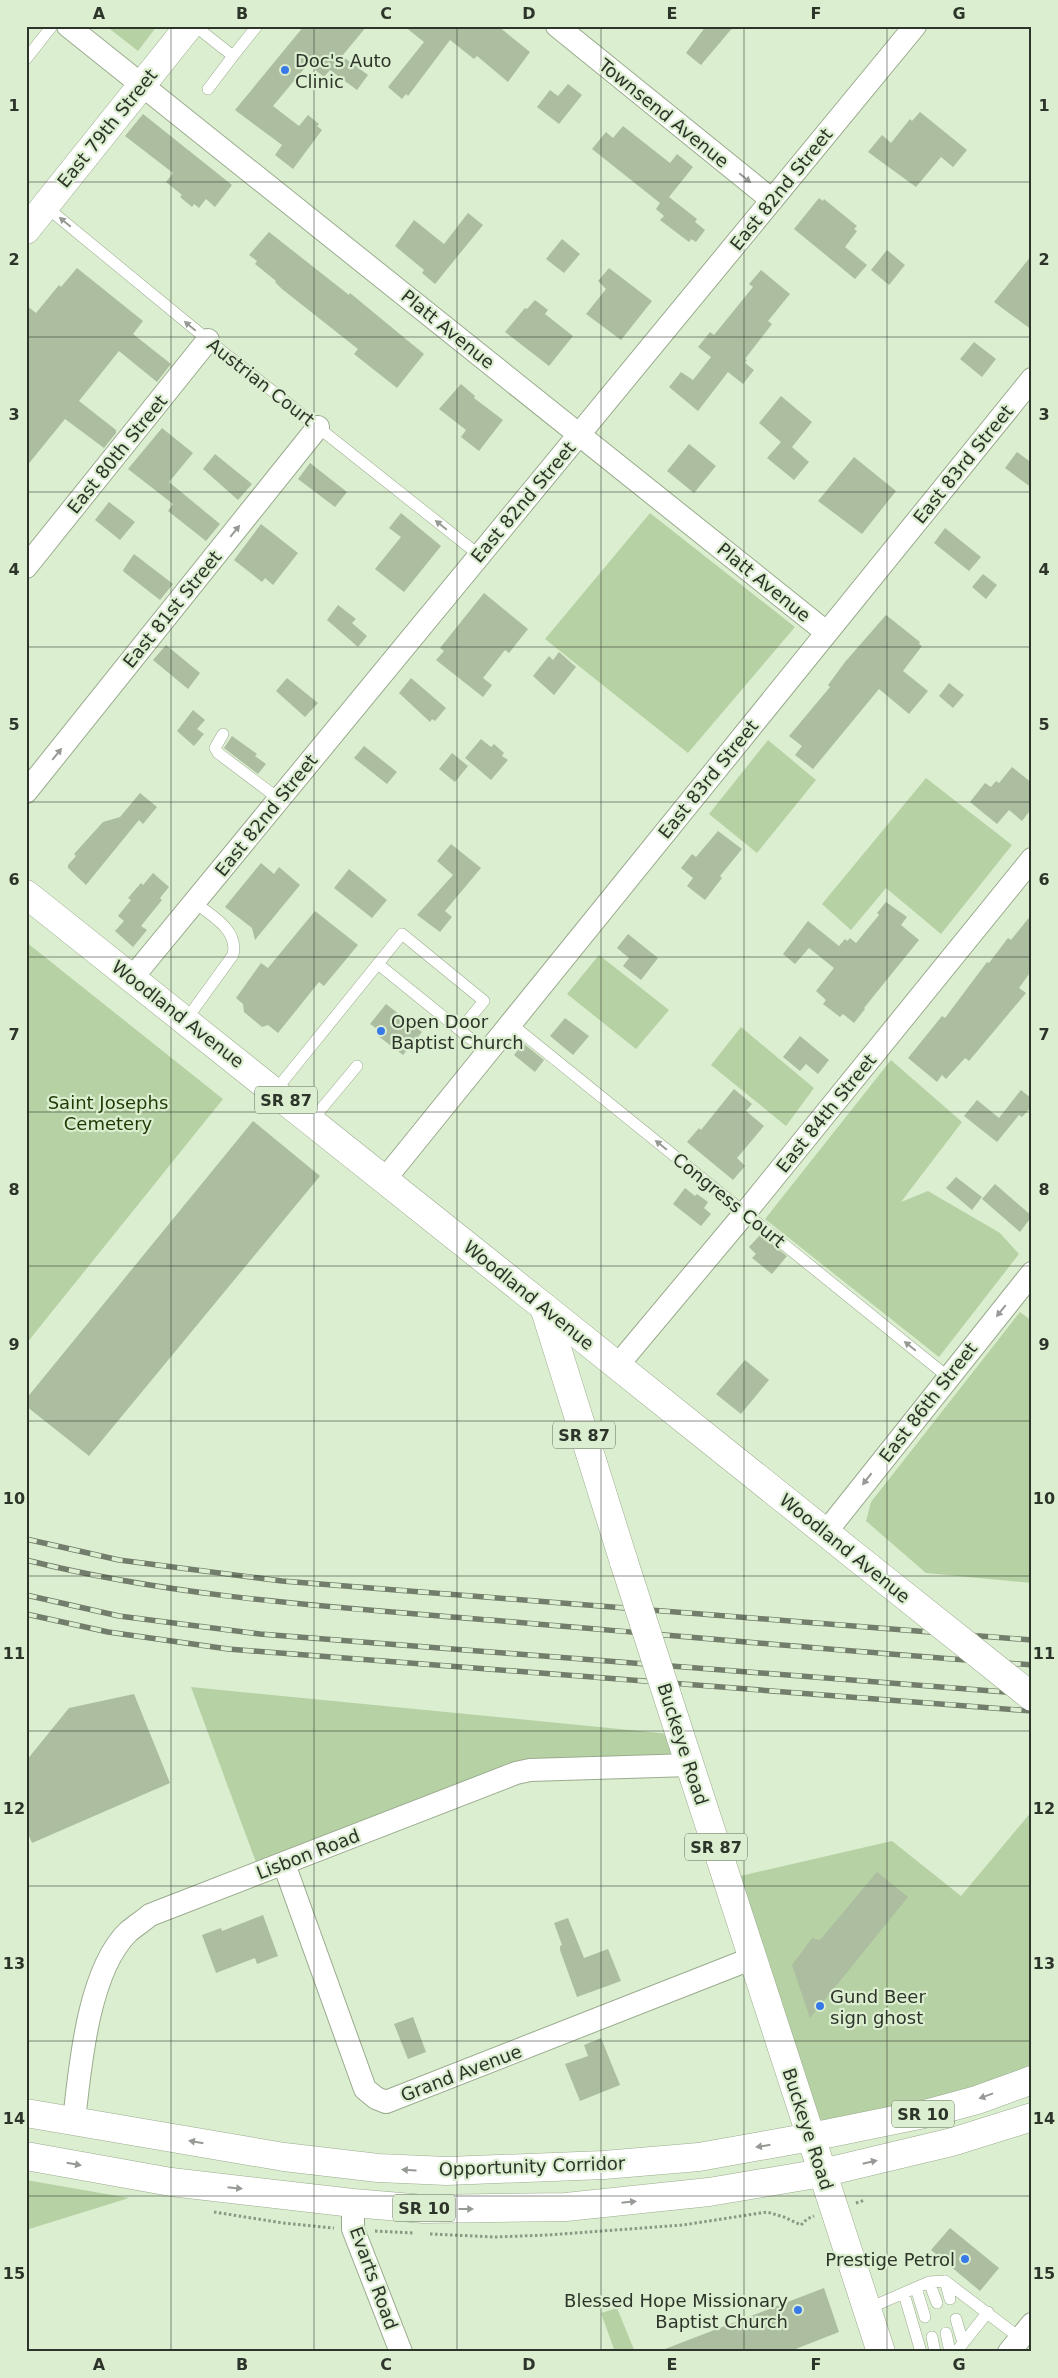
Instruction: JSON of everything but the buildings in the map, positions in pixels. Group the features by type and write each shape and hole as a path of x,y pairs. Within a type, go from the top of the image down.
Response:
{"main road":[{"name":"East 79th Street","path":"26,230 188,26"},
{"name":"Woodland Avenue","path":"26,894 312,1120 1032,1697"},
{"name":"Buckeye Road","path":"544,1307 624,1562 881,2352"},
{"name":"Opportunity Corridor","path":"26,2113 284,2157 378,2168 447,2171 644,2162 699,2156 811,2137 930,2113 977,2100 1032,2080"},
{"name":"SR 10","path":"26,2156 171,2182 352,2203 424,2208 566,2207 709,2192 822,2173 952,2142 1032,2117"}],"street":[{"name":"Platt Avenue","path":"68,26 826,632"},
{"name":"Townsend Avenue","path":"557,26 772,200"},
{"name":"East 82nd Street","path":"132,978 915,26"},
{"name":"East 80th Street","path":"26,567 208,340"},
{"name":"East 83rd Street","path":"385,1179 1032,379"},
{"name":"East 81st Street","path":"26,792 318,427"},
{"name":"East 84th Street","path":"617,1366 745,1213 1032,859"},
{"name":"East 86th Street","path":"826,1532 948,1377 1027,1287"},
{"name":"Lisbon Road","path":"74,2121 87,2025 94,1999 114,1953 128,1932 150,1915 516,1773 530,1770 690,1765"},
{"name":"Grand Avenue","path":"284,1864 365,2090 386,2102 753,1958"},
{"name":"Evarts Road","path":"352,2203 353,2229 401,2352"}],"lane":[{"path":"26,59 52,26"},
{"path":"195,26 233,56"},
{"path":"208,89 257,26"},
{"name":"Austrian Court","path":"45,206 208,340 479,555"},
{"path":"223,734 215,748 218,752 279,799"},
{"path":"186,1020 233,955 235,947 234,939 226,928 194,902"},
{"path":"275,1091 402,934 484,1001 460,1030"},
{"path":"378,964 487,1052"},
{"name":"Congress Court","path":"510,1023 948,1377"},
{"path":"312,1120 357,1066"},
{"path":"866,2309 929,2282 946,2281 1020,2338"},
{"path":"946,2281 950,2299"},
{"path":"929,2282 936,2304"},
{"path":"916,2288 925,2317"},
{"path":"904,2294 921,2352"},
{"path":"959,2348 988,2312"},
{"path":"956,2319 959,2348"},
{"path":"946,2333 950,2352"},
{"path":"932,2337 935,2352"}],"green space":[{"path":"106,26 157,26 138,51"},
{"path":"650,513 795,627 688,753 545,639"},
{"path":"768,740 816,780 757,853 709,814"},
{"path":"926,778 1012,845 941,934 886,888 851,930 822,904"},
{"name":"Saint Josephs Cemetery","path":"26,942 223,1099 26,1344"},
{"path":"599,955 669,1010 636,1049 567,994"},
{"path":"741,1027 814,1088 786,1126 711,1065"},
{"path":"891,1060 962,1122 901,1202 928,1191 1000,1233 1019,1254 939,1357 765,1219"},
{"path":"1020,1312 1032,1321 1032,1583 926,1573 866,1521 871,1502"},
{"path":"191,1687 680,1735 690,1765 530,1770 260,1873"},
{"path":"1032,1811 1032,2080 811,2137 727,1879 892,1841 961,1896"},
{"path":"26,2180 129,2198 26,2230"},
{"path":"617,2308 635,2352 615,2352 601,2313"}],"railway":[{"path":"26,1539 119,1560 282,1581 1032,1640"},
{"path":"26,1560 141,1584 256,1599 1032,1665"},
{"path":"26,1595 119,1616 260,1634 1032,1694"},
{"path":"26,1614 108,1632 228,1649 1032,1711"}],"place":[{"name":"Doc's Auto Clinic","path":"285,70"},
{"name":"Open Door Baptist Church","path":"381,1031"},
{"name":"Gund Beer sign ghost","path":"820,2006"},
{"name":"Prestige Petrol","path":"965,2259"},
{"name":"Blessed Hope Missionary Baptist Church","path":"798,2310"}]}
